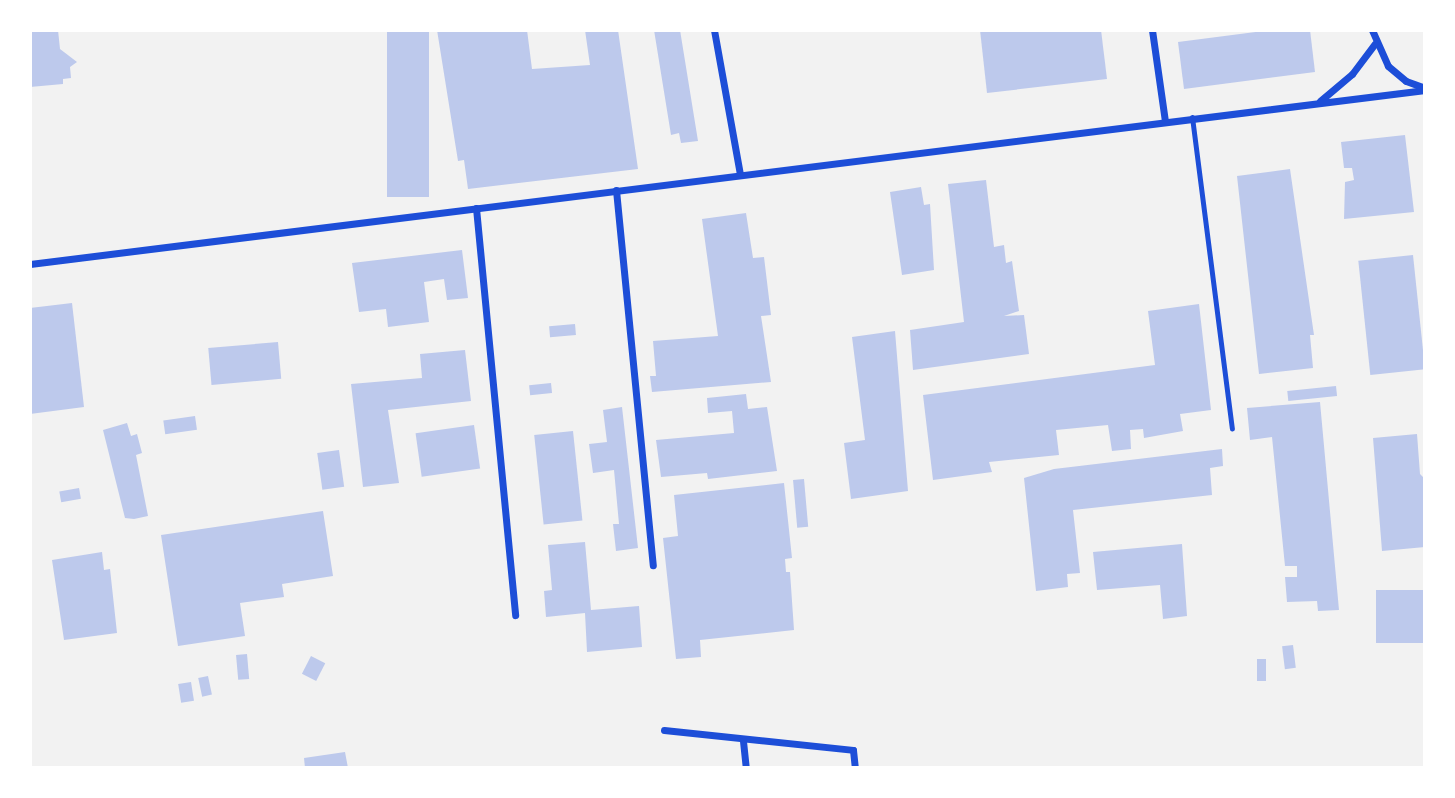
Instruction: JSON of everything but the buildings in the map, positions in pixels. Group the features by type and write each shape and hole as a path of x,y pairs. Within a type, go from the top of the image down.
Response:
{"street":[{"path":"715,30 740,175"},
{"path":"1152,30 1165,121"},
{"path":"1372,30 1375,44 1388,66 1425,89"},
{"path":"1320,101 1352,74 1375,44"},
{"path":"30,264 1425,89"},
{"path":"616,190 653,565"},
{"path":"476,208 515,615"},
{"path":"664,730 743,741 853,750 855,768"},
{"path":"743,741 746,768"}],"lane":[{"path":"1192,117 1232,428"}]}
